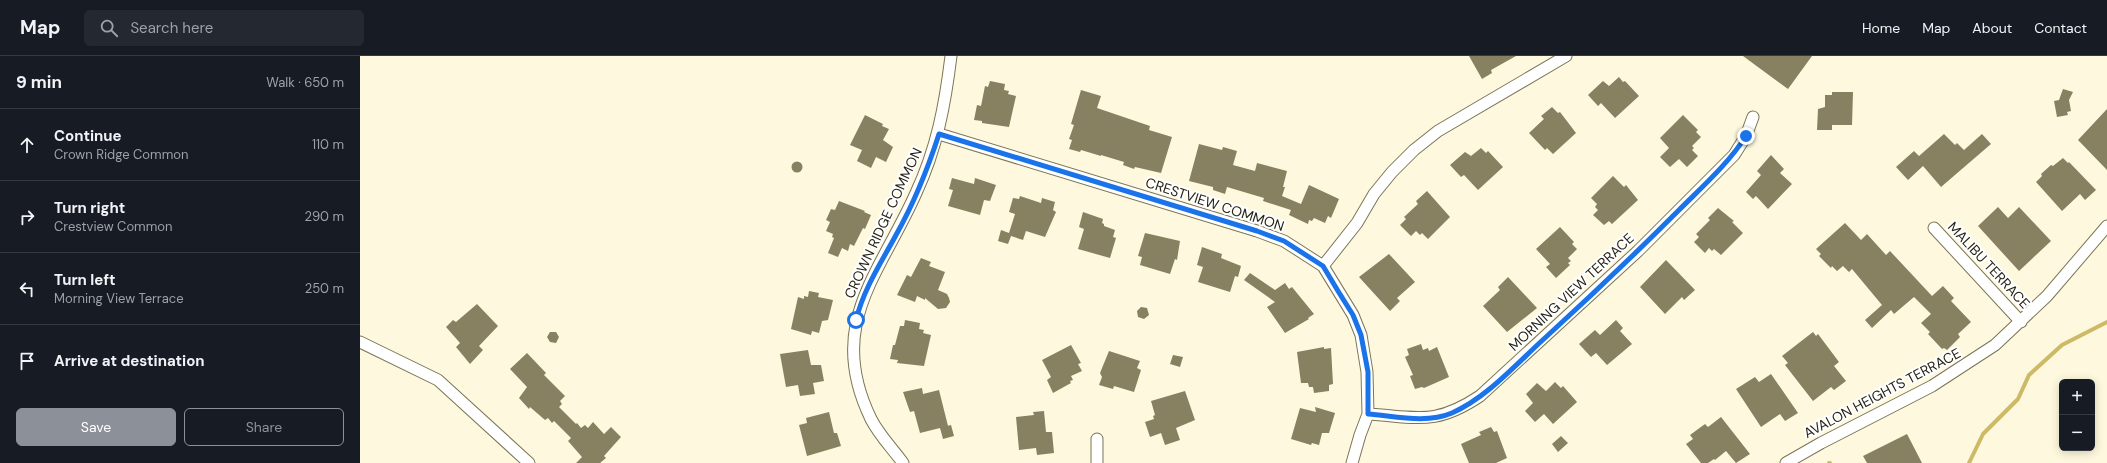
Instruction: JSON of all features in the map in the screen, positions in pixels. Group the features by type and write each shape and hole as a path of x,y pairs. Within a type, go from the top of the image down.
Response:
{"street":[{"name":"CROWN RIDGE COMMON","path":"902,463 875,426 861,393 854,364 855,333 860,306 870,280 907,213 939,134 951,56"},
{"path":"1323,266 1357,223 1374,194 1392,172 1414,150 1438,131 1566,56"},
{"name":"MORNING VIEW TERRACE","path":"1368,414 1417,419 1435,418 1451,413 1480,396 1638,251 1734,155 1746,136 1753,117"},
{"name":"CRESTVIEW COMMON","path":"939,134 1257,231 1284,241 1323,266 1353,315 1361,335 1368,372 1368,414 1352,463"},
{"name":"AVALON HEIGHTS TERRACE","path":"1786,463 1821,443 1932,386 1995,345 2047,296 2107,226"},
{"name":"MALIBU TERRACE","path":"1934,228 2021,322"},
{"path":"360,342 438,380 529,463"},
{"path":"1097,439 1097,463"}],"building":[{"path":"1469,56 1516,56 1491,70 1492,73 1482,79"},
{"path":"1743,56 1812,56 1788,89"},
{"path":"1619,77 1623,82 1625,81 1639,96 1615,118 1601,103 1598,106 1588,95 1603,81 1609,86"},
{"path":"990,81 1005,84 1004,90 1009,91 1008,94 1016,96 1009,127 982,123 982,121 974,120 977,105 981,106 985,86 988,87"},
{"path":"2063,89 2073,92 2069,100 2071,111 2067,112 2068,115 2057,117 2054,101 2059,100"},
{"path":"1081,90 1101,96 1097,108 1150,126 1149,130 1172,137 1161,173 1135,167 1134,169 1123,165 1124,162 1081,150 1080,152 1069,149 1072,140 1069,139 1074,125 1071,124"},
{"path":"1832,92 1853,92 1852,125 1832,125 1832,130 1817,130 1818,109 1825,107 1825,95 1832,95"},
{"path":"1552,107 1558,113 1560,112 1576,133 1553,154 1547,148 1545,150 1529,133 1544,119 1541,116"},
{"path":"2107,109 2107,170 2078,140"},
{"path":"865,115 883,124 882,126 889,129 883,140 893,147 886,162 876,157 871,168 857,161 862,150 850,145"},
{"path":"1683,115 1698,130 1696,132 1701,137 1692,146 1694,148 1692,150 1698,156 1687,167 1679,159 1670,167 1660,157 1669,148 1660,138"},
{"path":"1944,134 1955,145 1957,143 1964,150 1982,134 1991,144 1941,187 1923,166 1908,180 1896,167 1914,151 1919,156"},
{"path":"1199,144 1222,150 1223,147 1237,151 1233,165 1255,171 1257,163 1287,171 1282,196 1301,204 1309,185 1339,199 1331,218 1328,216 1325,223 1314,218 1312,221 1309,220 1308,224 1289,215 1291,210 1263,201 1264,198 1227,187 1225,194 1213,190 1213,187 1189,181"},
{"path":"1481,148 1486,153 1488,151 1503,167 1478,190 1464,175 1461,177 1450,165 1465,152 1471,156"},
{"path":"1771,155 1784,169 1780,173 1792,184 1768,209 1756,196 1753,199 1746,192 1761,175 1757,171"},
{"path":"2063,158 2068,163 2069,162 2096,190 2085,200 2080,194 2062,211 2036,182 2042,176 2041,174 2051,165 2053,166"},
{"path":"795,162 799,162 801,163 801,171 795,172 792,169 792,165"},
{"path":"1613,176 1624,187 1626,185 1638,200 1612,224 1609,221 1604,225 1593,215 1598,210 1595,207 1597,204 1591,198"},
{"path":"952,178 974,184 975,178 996,185 990,201 984,200 980,215 948,206 953,190 949,189"},
{"path":"1427,191 1450,217 1428,239 1422,233 1420,235 1416,231 1411,236 1400,225 1406,219 1404,217 1418,204 1416,201"},
{"path":"1020,196 1041,203 1042,198 1055,202 1053,210 1056,212 1045,237 1026,231 1023,240 1011,236 1008,244 998,241 1001,230 1009,233 1015,214 1009,212 1013,198 1019,199"},
{"path":"839,201 865,211 864,212 871,215 865,229 863,228 854,246 850,244 848,251 842,248 838,257 828,253 834,238 832,237 833,234 826,231 830,222 826,220 831,209 835,210"},
{"path":"1998,207 2008,218 2019,207 2051,241 2019,271 1978,226"},
{"path":"1718,208 1734,221 1732,222 1743,233 1721,255 1714,249 1712,251 1709,248 1705,253 1694,242 1699,237 1696,234 1710,220 1708,218"},
{"path":"1083,212 1103,219 1102,223 1104,226 1115,230 1113,237 1116,238 1110,258 1078,249 1084,229 1079,227"},
{"path":"1845,223 1861,240 1867,234 1886,255 1890,251 1932,296 1943,286 1954,298 1951,301 1971,322 1958,334 1960,337 1947,350 1944,348 1942,349 1928,334 1930,332 1921,323 1931,314 1914,297 1894,314 1891,310 1872,328 1865,320 1882,305 1852,269 1849,272 1843,266 1837,271 1832,266 1831,268 1819,256 1821,254 1816,249"},
{"path":"1560,227 1574,242 1572,244 1577,249 1568,258 1571,261 1568,263 1570,265 1556,278 1546,267 1550,264 1536,249"},
{"path":"1145,233 1180,241 1177,260 1175,259 1170,274 1140,265 1142,257 1138,256"},
{"path":"1202,247 1222,254 1221,258 1241,266 1238,277 1235,276 1230,292 1198,282 1203,267 1197,265"},
{"path":"1389,254 1415,282 1397,298 1400,301 1390,311 1359,277"},
{"path":"921,258 931,262 929,266 945,272 938,290 947,294 949,298 950,302 946,308 938,309 925,298 925,300 917,296 915,302 897,295 907,275 911,277"},
{"path":"1666,260 1695,290 1684,300 1682,297 1665,314 1640,287"},
{"path":"1250,273 1275,290 1285,283 1289,289 1292,287 1314,314 1308,318 1309,319 1285,333 1267,307 1275,302 1244,280"},
{"path":"1508,277 1537,308 1507,332 1483,306 1500,290 1498,287"},
{"path":"809,291 819,293 818,297 833,300 828,320 822,321 819,333 812,331 811,335 791,329 798,297 804,299 804,296 808,297"},
{"path":"477,304 498,326 479,346 483,350 470,364 456,347 460,343 446,327 453,320 456,322"},
{"path":"1141,307 1147,308 1149,315 1144,319 1138,317 1137,311"},
{"path":"905,320 920,323 919,329 924,330 923,333 931,335 924,366 897,363 898,360 890,359 900,326 904,326"},
{"path":"1616,320 1623,328 1620,331 1632,344 1607,365 1596,353 1591,357 1579,344 1595,330 1600,335"},
{"path":"550,332 556,332 559,337 556,343 550,342 547,337"},
{"path":"1813,332 1816,336 1818,334 1839,362 1834,366 1846,381 1834,390 1831,387 1813,401 1785,365 1788,363 1782,356"},
{"path":"1421,344 1423,350 1428,348 1429,351 1437,347 1449,377 1424,388 1422,387 1415,389 1410,376 1413,375 1405,357 1409,355 1407,349"},
{"path":"1071,345 1081,363 1078,364 1082,371 1071,376 1073,380 1070,381 1071,383 1053,393 1047,380 1051,377 1042,360"},
{"path":"1324,347 1324,349 1331,348 1333,384 1329,385 1329,391 1314,393 1313,387 1309,387 1308,383 1301,383 1297,352"},
{"path":"808,350 811,365 821,365 824,381 813,383 815,394 800,396 798,385 786,387 780,354"},
{"path":"1109,351 1140,361 1137,368 1141,370 1134,392 1114,386 1113,389 1099,385 1102,377 1100,373"},
{"path":"527,353 546,373 544,375 565,396 560,401 562,404 559,407 576,424 577,423 581,428 585,425 588,428 593,422 604,434 611,427 621,437 604,456 606,458 600,463 576,463 582,457 568,441 571,438 554,421 552,423 548,418 545,420 530,407 529,409 519,398 527,387 510,369"},
{"path":"1173,355 1183,357 1180,367 1170,364"},
{"path":"1771,374 1798,413 1785,421 1780,414 1761,427 1736,389 1755,377 1759,382"},
{"path":"1555,382 1561,388 1563,386 1577,402 1553,424 1544,414 1535,422 1525,411 1533,403 1526,394 1537,383 1546,391"},
{"path":"922,388 923,394 939,390 948,426 920,433 914,411 910,412 903,392"},
{"path":"1185,391 1195,420 1176,428 1180,440 1165,445 1161,433 1150,437 1145,422 1154,419 1153,416 1155,415 1151,401"},
{"path":"1315,407 1335,413 1329,433 1322,433 1319,445 1312,443 1311,445 1291,439 1300,408 1316,412"},
{"path":"1044,411 1046,432 1052,432 1054,453 1037,455 1036,448 1019,450 1016,417 1034,415 1033,412"},
{"path":"829,412 834,433 837,433 841,446 807,456 799,425 807,423 806,418"},
{"path":"1721,417 1750,454 1736,463 1726,451 1715,460 1714,459 1708,463 1701,463 1686,444 1693,439 1690,435 1705,424 1708,427"},
{"path":"951,425 954,436 943,439 940,428"},
{"path":"1491,427 1494,432 1497,431 1507,458 1496,463 1469,463 1461,444 1481,435 1479,432"},
{"path":"1907,434 1922,463 1867,463 1863,456"},
{"path":"1561,436 1568,443 1558,452 1552,444"}],"waterway":[{"path":"1969,463 1983,434 2018,399 2029,375 2062,345 2107,322"}],"route":[{"path":"856,320 870,280 897,234 917,192 939,134 1257,231 1284,241 1323,266 1353,315 1361,335 1368,372 1368,414 1417,419 1435,418 1451,413 1480,396 1570,315 1638,251 1734,155 1746,136"}]}
